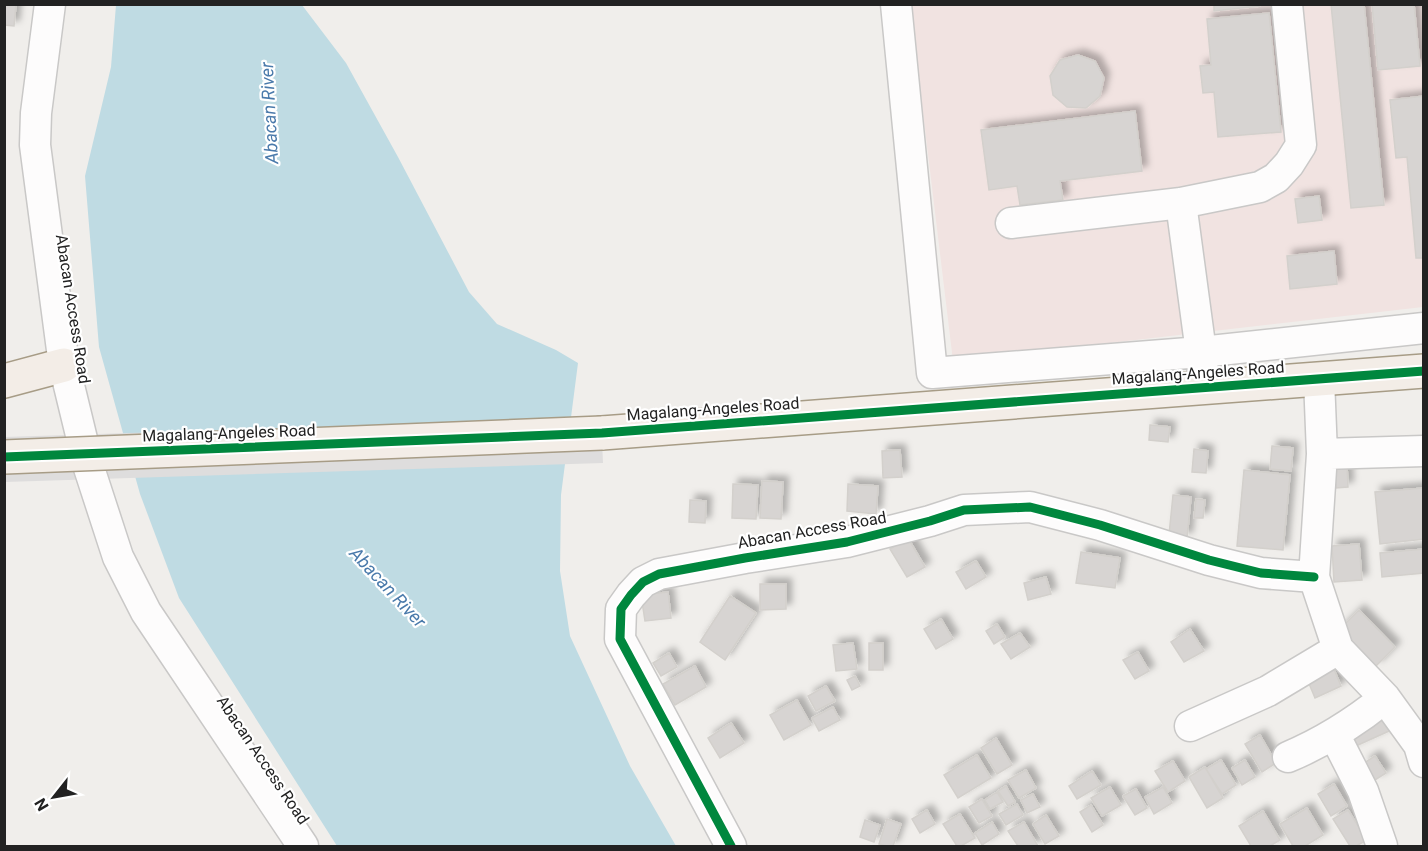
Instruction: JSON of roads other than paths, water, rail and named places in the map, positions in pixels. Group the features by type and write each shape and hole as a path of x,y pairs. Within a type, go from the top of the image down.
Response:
{"main road":[{"path":"4,381 64,365"},
{"name":"Magalang-Angeles Road","path":"4,457 602,432 1424,371"}],"street":[{"name":"Abacan Access Road","path":"50,4 36,113 35,145 64,365 88,468 118,557 146,612 303,846"},
{"path":"896,4 932,373 1202,352 1424,328"},
{"path":"1011,223 1181,202 1260,187 1276,178 1289,164 1301,145 1287,4"},
{"path":"1181,202 1202,352 1204,387"},
{"path":"1319,379 1322,454 1314,577 1338,649 1386,698 1422,750"},
{"path":"1322,454 1424,451"},
{"name":"Abacan Access Road","path":"731,846 620,639 621,609 643,582 659,574 847,542 964,510 1030,507 1100,525 1220,563 1261,573 1314,577"},
{"path":"1190,726 1268,691 1338,649"},
{"path":"1288,757 1334,734 1386,698"},
{"path":"1334,734 1363,791 1382,846"}],"water":[{"name":"Abacan River","path":"116,5 302,5 346,63 469,292 497,324 556,350 578,363 561,495 560,571 570,636 630,766 676,846 337,846 179,598 140,494 99,347 85,176 111,67"}]}
